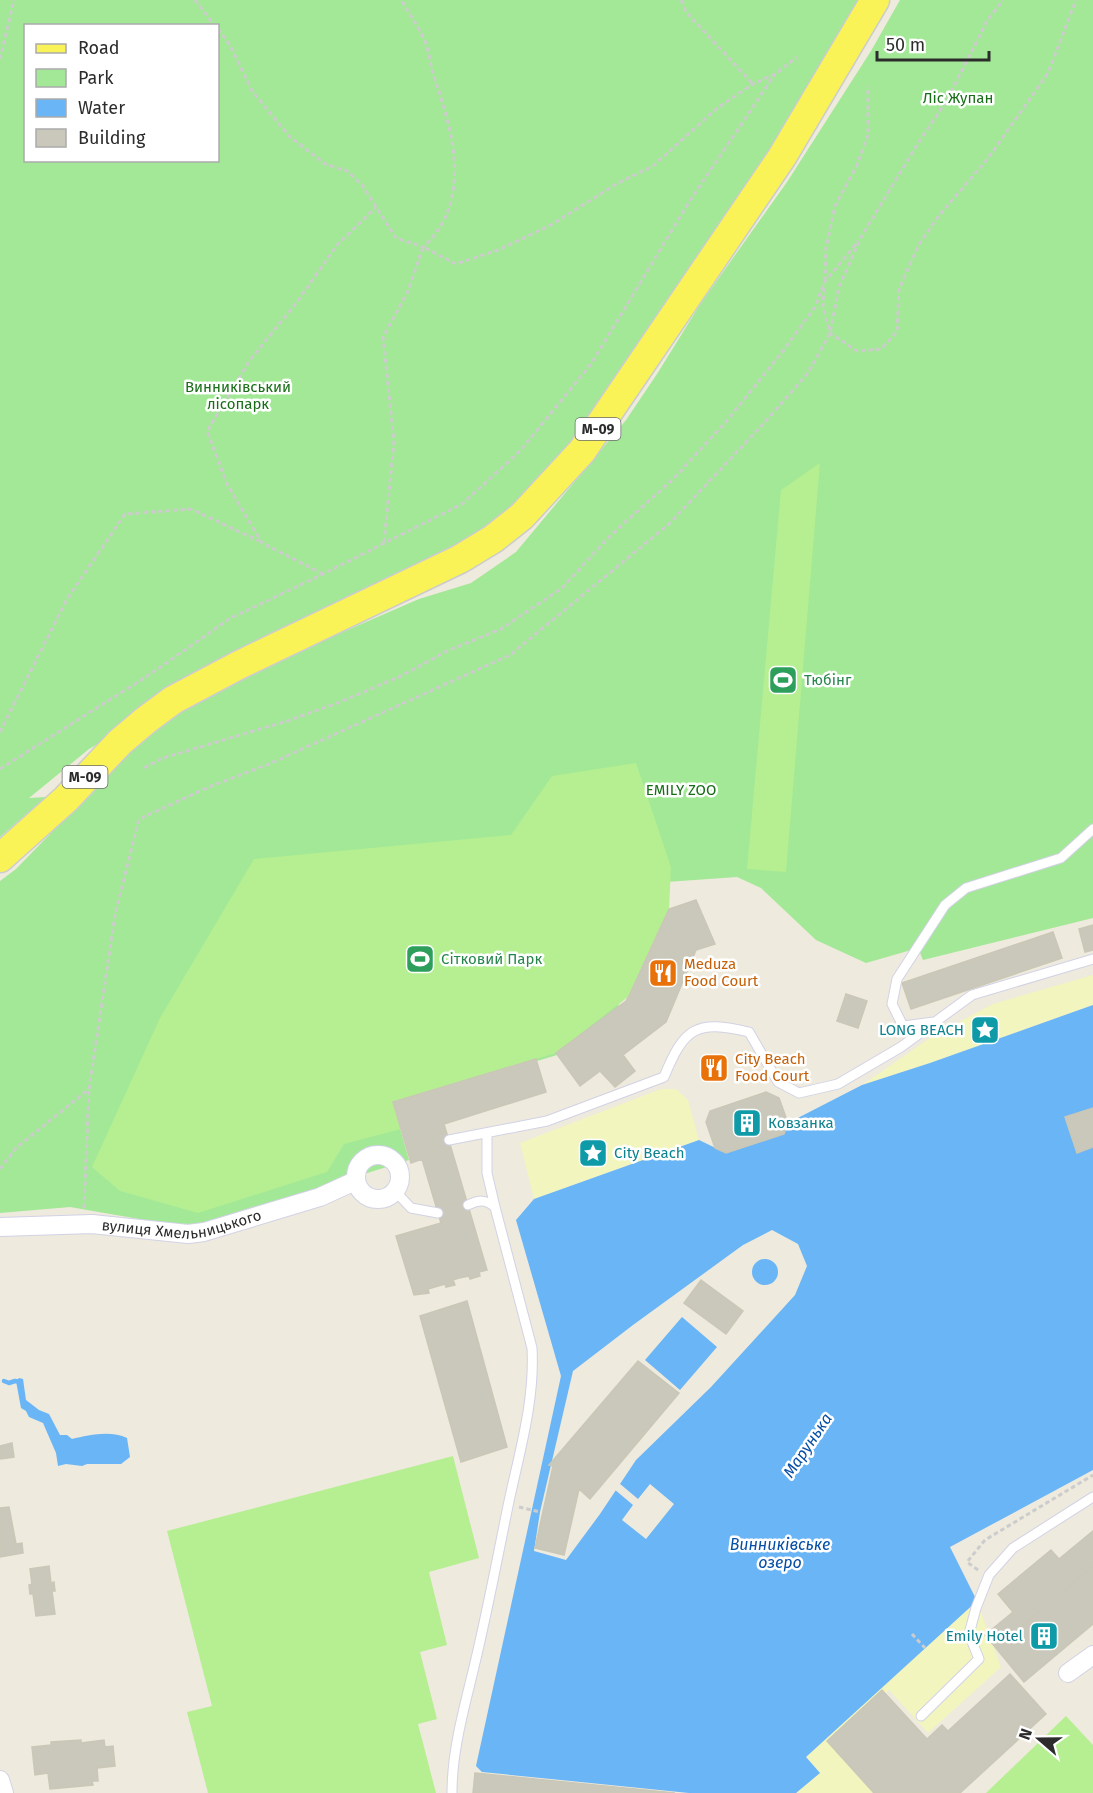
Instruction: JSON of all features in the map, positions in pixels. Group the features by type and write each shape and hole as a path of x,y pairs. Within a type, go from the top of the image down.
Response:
{"main road":[{"name":"М-09","path":"0,858 66,799 120,742 173,700 239,665 460,560 493,539 522,516 582,452 651,353 782,157 875,0"}],"street":[{"path":"379,1155 386,1156 393,1162 400,1179 395,1191 384,1199 370,1198 359,1190 355,1181 357,1169 366,1159 379,1155"},
{"name":"вулиця Хмельницького","path":"0,1227 84,1225 188,1234 204,1232 320,1197 355,1181"},
{"path":"1068,1673 1093,1655"},
{"path":"0,1780 4,1793"}],"lane":[{"path":"934,1022 903,1026 892,1004 897,979 945,905 966,888 1061,858 1093,830"},
{"path":"449,1140 547,1121 664,1077 676,1048 698,1028 714,1026 749,1032 778,1082 799,1093 838,1084 901,1047 972,995 1093,959"},
{"path":"452,1793 456,1741 523,1446 533,1363 532,1348 487,1173 488,1133"},
{"path":"395,1191 411,1208 438,1213"},
{"path":"468,1205 481,1200 495,1207"},
{"path":"921,1716 979,1659 969,1634 989,1575 1013,1548 1093,1497"}],"path":[{"path":"0,59 15,0"},
{"path":"195,0 213,24"},
{"path":"384,542 394,442 383,337 408,291 423,247 436,235 450,207 455,174 446,109 434,77 425,41 401,0"},
{"path":"681,0 686,12 753,84"},
{"path":"144,768 163,758 287,721 401,676 447,651 501,628 562,588 609,537 673,479 725,423 783,351 815,307 825,283 861,237 947,100 987,21 1003,0"},
{"path":"868,86 868,135 857,165 835,206 826,248 823,306 830,333 857,351 881,349 897,332 898,289 918,246 937,218 989,157 1048,73 1076,0"},
{"path":"219,30 230,45 252,91 290,136 325,164 347,171 362,185 396,238 423,247 456,264 498,250 549,226 618,183 653,166 716,109 753,84 775,74 797,57"},
{"path":"0,769 152,673 229,619 462,504 520,451 591,364 689,202 775,74"},
{"path":"262,543 226,484 207,431 250,360 297,302 337,245 376,207"},
{"path":"84,1225 89,1089 115,915 139,819 510,656 669,524 808,373 830,333 839,287 861,237"},
{"path":"0,732 67,599 125,514 190,509 323,574"},
{"path":"0,1170 16,1148 89,1089"},
{"path":"989,1575 974,1569 967,1563 985,1540 1093,1475"},
{"path":"509,1504 540,1512"},
{"path":"912,1634 925,1648"}],"green space":[{"name":"Винниківський лісопарк","path":"0,0 868,0 808,99 602,402 547,472 502,515 458,548 281,638 89,749 29,798 46,797 0,837"},
{"path":"900,0 1093,0 1093,918 923,960 918,948 866,963 816,940 761,888 737,877 666,882 617,1009 557,1055 393,1104 409,1160 191,1228 70,1207 0,1213 0,881 16,869 85,798 89,797 156,722 276,661 419,599 471,583 516,552 626,420 701,303 787,182 871,51"},
{"name":"Тюбінг","path":"820,463 786,872 747,869 781,490"},
{"name":"Сітковий Парк","path":"636,763 671,867 669,909 629,996 556,1053 393,1102 401,1129 344,1144 327,1172 198,1213 120,1191 92,1167 160,1018 254,859 511,835 552,776"},
{"path":"453,1456 479,1558 429,1572 447,1645 420,1652 437,1719 418,1724 436,1793 208,1793 187,1712 212,1706 167,1531"},
{"path":"1066,1716 1093,1745 1093,1793 986,1793"}],"sand":[{"name":"LONG BEACH","path":"1093,975 1093,1005 862,1085 933,1036 993,1004"},
{"name":"City Beach","path":"661,1089 676,1089 688,1100 699,1140 534,1199 520,1143"},
{"path":"977,1601 1001,1667 928,1733 889,1690 829,1744 873,1793 796,1793 820,1773 806,1757"}],"water":[{"name":"Винниківське озеро","path":"1093,1005 1093,1470 950,1547 977,1601 806,1757 820,1773 796,1793 689,1793 482,1772 476,1766 561,1376 516,1220 534,1199 699,1140 726,1153 784,1134 788,1123 862,1085","holes":["772,1230 798,1244 807,1266 795,1295 711,1387 636,1460 566,1560 534,1551 540,1512 573,1371 743,1245"]},
{"path":"765,1259 774,1263 778,1272 774,1281 765,1285 756,1281 752,1272 756,1263"},
{"path":"682,1317 717,1347 680,1390 645,1360"},
{"path":"19,1378 23,1379 26,1400 49,1414 60,1435 67,1435 72,1439 100,1434 121,1436 127,1438 130,1457 121,1464 58,1466 56,1453 43,1423 29,1417 21,1408 16,1381"}],"pier":[{"path":"619,1483 638,1499 650,1484 674,1504 646,1539 622,1520 633,1505 614,1489"}],"building":[{"name":"Meduza Food Court","path":"696,900 715,944 696,950 666,1022 623,1055 635,1071 615,1087 600,1071 580,1086 556,1053 626,1001 669,909"},
{"path":"1093,925 1093,950 1085,952 1079,929"},
{"path":"1053,932 1062,958 911,1009 902,983"},
{"path":"846,994 867,1001 858,1028 837,1021"},
{"path":"536,1059 546,1092 444,1124 487,1270 479,1272 480,1276 470,1279 469,1276 453,1280 455,1285 446,1287 445,1284 428,1289 429,1293 414,1295 396,1236 441,1223 422,1159 411,1163 393,1102"},
{"name":"Ковзанка","path":"766,1092 779,1098 788,1123 784,1134 726,1153 715,1148 706,1122 710,1111"},
{"path":"1093,1108 1093,1147 1077,1153 1065,1117"},
{"path":"701,1280 743,1311 726,1334 684,1303"},
{"path":"467,1301 507,1447 461,1462 420,1316"},
{"path":"638,1361 679,1393 590,1499 579,1489 564,1555 535,1548 553,1466 549,1465"},
{"path":"12,1443 14,1457 0,1459 0,1446"},
{"path":"9,1507 16,1544 22,1543 23,1553 0,1557 0,1508"},
{"path":"1093,1531 1093,1566 996,1648 985,1635 1013,1612 998,1594 1051,1550 1059,1559"},
{"path":"49,1566 51,1583 54,1582 55,1591 52,1591 55,1614 36,1616 33,1594 30,1594 29,1585 32,1584 30,1569"},
{"name":"Emily Hotel","path":"1093,1566 1093,1624 1024,1682 996,1648"},
{"path":"1010,1674 1046,1714 960,1793 874,1793 827,1741 882,1690 927,1739 942,1725 948,1731"},
{"path":"81,1740 81,1743 104,1740 105,1747 113,1746 115,1766 97,1768 98,1781 92,1781 93,1785 50,1789 48,1773 35,1775 32,1747 51,1745 51,1742"},
{"path":"475,1773 675,1793 473,1793"}],"waterway":[{"path":"4,1381 21,1382"}],"place":[{"name":"Тюбінг","path":"783,680"},
{"name":"Сітковий Парк","path":"420,959"},
{"name":"Meduza Food Court","path":"663,973"},
{"name":"LONG BEACH","path":"985,1030"},
{"name":"City Beach Food Court","path":"714,1068"},
{"name":"Ковзанка","path":"747,1123"},
{"name":"City Beach","path":"593,1153"},
{"name":"Emily Hotel","path":"1044,1636"}],"park label":[{"name":"Ліс Жупан","path":"958,98"},
{"name":"EMILY ZOO","path":"681,790"}],"water label":[{"name":"Марунька","path":"807,1445"}]}
